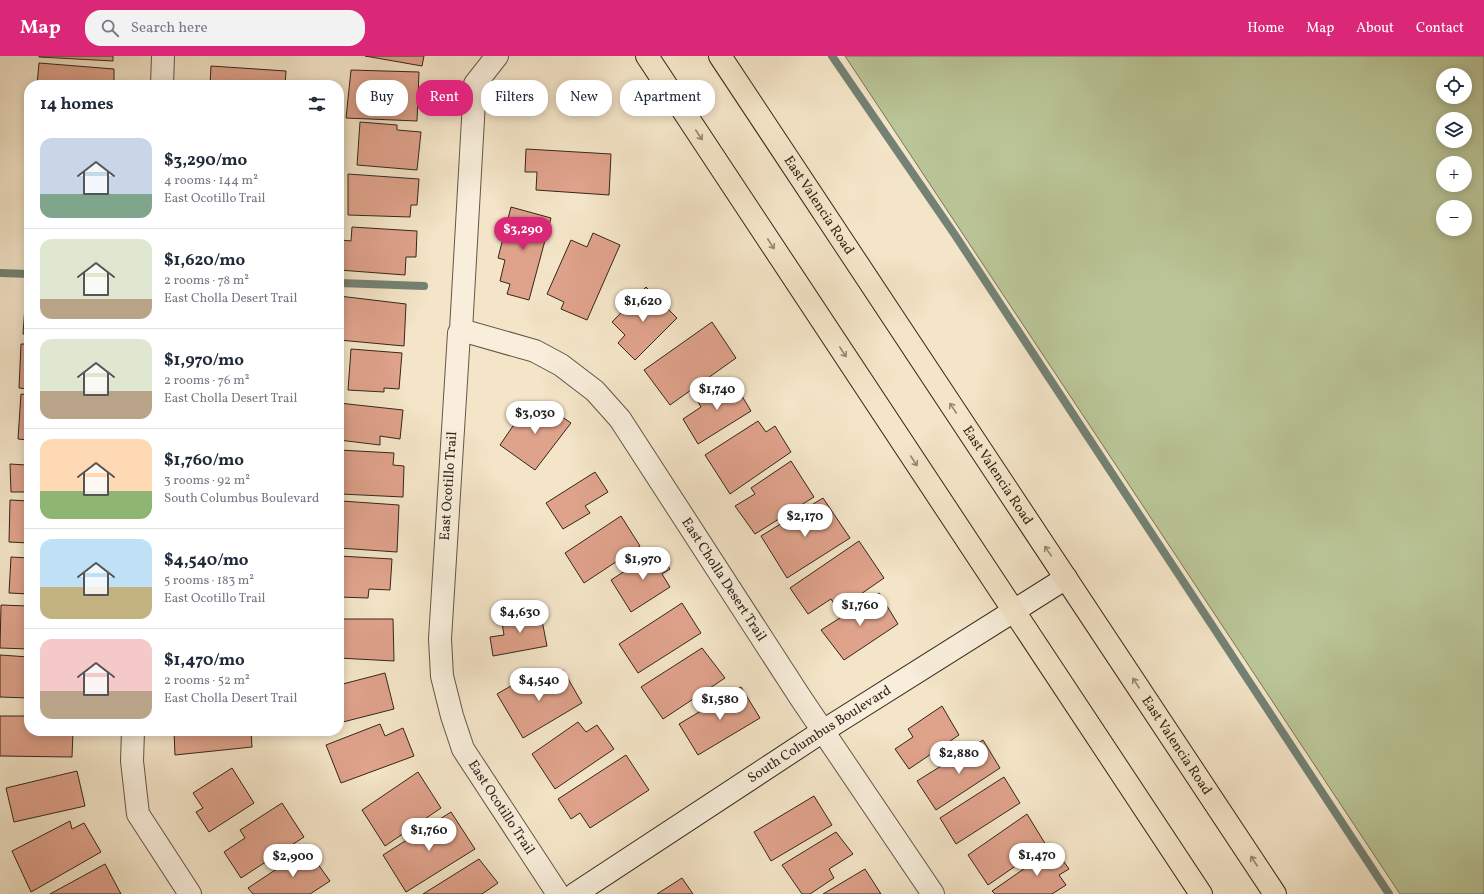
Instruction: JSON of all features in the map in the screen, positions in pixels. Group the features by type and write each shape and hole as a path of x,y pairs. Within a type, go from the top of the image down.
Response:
{"main road":[{"path":"647,56 1201,894"},
{"name":"East Valencia Road","path":"720,56 1275,894"}],"street":[{"path":"162,80 163,56"},
{"name":"East Ocotillo Trail","path":"497,56 475,84 461,330 459,333 440,639 442,676 452,716 463,749 558,894"},
{"name":"East Cholla Desert Trail","path":"461,330 535,352 561,365 595,391 620,419 823,731 932,894"},
{"name":"South Columbus Boulevard","path":"575,894 823,731 1066,578"},
{"path":"133,736 132,761 138,814 190,894"}],"green space":[{"path":"845,56 1484,56 1484,894 1400,894"}],"building":[{"path":"113,56 113,61 39,57"},
{"path":"365,56 424,56 422,66"},
{"path":"39,63 114,69 114,80 37,80"},
{"path":"211,66 286,71 285,80 210,80"},
{"path":"351,70 419,72 419,80 416,80 417,121 346,118"},
{"path":"360,122 397,125 397,130 421,132 417,170 357,165"},
{"path":"526,149 611,154 609,195 536,190 537,172 525,172"},
{"path":"348,174 419,179 417,205 411,205 410,217 348,215"},
{"path":"511,207 551,218 529,300 507,294 510,284 500,281 505,260 498,258"},
{"path":"352,227 417,231 416,257 406,257 405,275 344,270 344,240 351,241"},
{"path":"593,233 620,245 587,320 561,309 564,302 547,294 571,240 587,247"},
{"path":"646,287 677,318 635,360 618,343 625,335 612,322"},
{"path":"344,297 406,304 404,346 344,340"},
{"path":"712,322 736,358 670,405 644,370"},
{"path":"21,344 24,344 24,388 19,388"},
{"path":"351,349 402,353 399,389 384,388 384,392 348,390"},
{"path":"731,378 751,411 698,444 683,419 701,407 697,400"},
{"path":"21,394 24,394 24,440 18,439"},
{"path":"530,401 547,413 549,408 571,423 535,470 500,445"},
{"path":"344,404 403,410 400,439 380,436 380,445 344,441"},
{"path":"758,421 766,432 775,426 791,452 730,494 705,455"},
{"path":"344,450 394,453 393,465 404,466 403,497 344,494"},
{"path":"791,461 814,497 755,534 735,506 755,494 751,488"},
{"path":"10,464 24,465 24,492 11,492"},
{"path":"595,472 608,492 585,506 590,513 563,529 546,503"},
{"path":"823,498 850,538 787,578 761,536"},
{"path":"10,500 24,501 24,543 9,542"},
{"path":"344,501 399,505 397,552 344,548"},
{"path":"621,516 640,546 584,583 565,553"},
{"path":"859,541 884,578 838,610 831,599 808,614 790,588"},
{"path":"657,550 670,569 662,574 670,587 631,612 611,580"},
{"path":"344,556 392,559 390,590 369,589 368,598 344,597"},
{"path":"11,557 24,558 24,594 9,593"},
{"path":"879,593 898,624 844,660 821,630"},
{"path":"682,603 701,633 638,673 619,644"},
{"path":"1,605 24,606 24,649 0,648"},
{"path":"540,610 547,646 493,656 490,637 504,635 501,617"},
{"path":"344,619 393,619 394,661 344,658"},
{"path":"702,648 725,678 663,719 641,687"},
{"path":"0,655 24,657 24,698 0,697"},
{"path":"563,670 582,703 523,738 497,694 528,676 534,686"},
{"path":"385,673 394,709 344,722 344,684"},
{"path":"741,687 760,718 698,755 679,724"},
{"path":"942,706 959,735 909,769 895,749 913,737 908,729"},
{"path":"0,716 24,716 24,736 73,736 72,757 0,756"},
{"path":"578,722 586,732 597,725 614,749 555,789 532,754"},
{"path":"380,724 385,736 403,728 414,756 341,783 326,745"},
{"path":"174,736 251,736 252,747 175,755"},
{"path":"983,740 1000,768 936,810 917,781"},
{"path":"626,755 649,790 590,828 580,813 571,819 558,799"},
{"path":"232,768 254,803 209,832 196,812 203,808 193,793"},
{"path":"77,771 85,806 14,822 6,788"},
{"path":"418,772 441,808 385,846 362,810"},
{"path":"1004,777 1020,803 956,844 940,818"},
{"path":"814,796 832,825 771,861 754,832"},
{"path":"282,803 304,837 241,878 224,852 245,838 240,830"},
{"path":"451,812 475,849 406,892 383,855"},
{"path":"1027,814 1046,845 988,885 968,855"},
{"path":"70,821 72,829 84,823 101,852 31,892 12,851"},
{"path":"836,832 853,854 829,869 834,878 810,894 802,894 782,865"},
{"path":"1054,848 1069,869 1059,875 1066,885 1052,894 995,894 992,891"},
{"path":"307,849 330,881 310,894 253,894 248,888"},
{"path":"479,859 498,883 482,894 423,894"},
{"path":"105,864 121,894 50,894"},
{"path":"865,869 881,894 823,894"},
{"path":"682,878 693,894 657,894"}],"waterway":[{"path":"832,56 955,235 1389,894"},
{"path":"0,273 24,274"},
{"path":"344,283 424,286"}]}
